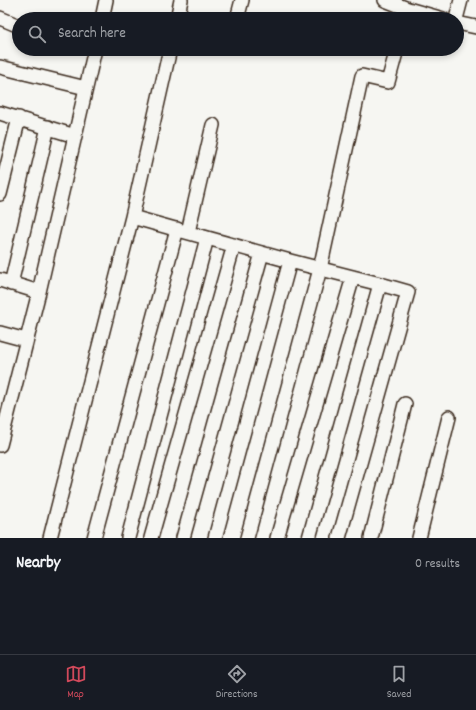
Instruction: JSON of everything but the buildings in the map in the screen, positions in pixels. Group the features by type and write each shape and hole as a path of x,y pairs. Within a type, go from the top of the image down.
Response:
{"street":[{"path":"103,12 106,0"},
{"path":"178,12 181,0"},
{"path":"239,12 242,0"},
{"path":"385,0 418,12"},
{"path":"458,12 461,0"},
{"path":"0,18 12,23"},
{"path":"464,24 476,27"},
{"path":"0,445 39,292 93,56"},
{"path":"50,538 132,216 168,56"},
{"path":"247,538 320,269 362,76 388,82 395,56"},
{"path":"0,67 86,88"},
{"path":"0,113 75,136"},
{"path":"0,194 19,118"},
{"path":"94,538 213,125"},
{"path":"39,292 6,282 48,127"},
{"path":"132,216 290,261 408,292 339,538"},
{"path":"128,538 207,238"},
{"path":"151,538 234,245"},
{"path":"183,538 262,253"},
{"path":"215,538 290,261"},
{"path":"277,538 352,278"},
{"path":"309,538 380,284"},
{"path":"0,333 26,340"},
{"path":"371,538 405,404"},
{"path":"419,538 449,417"}]}
